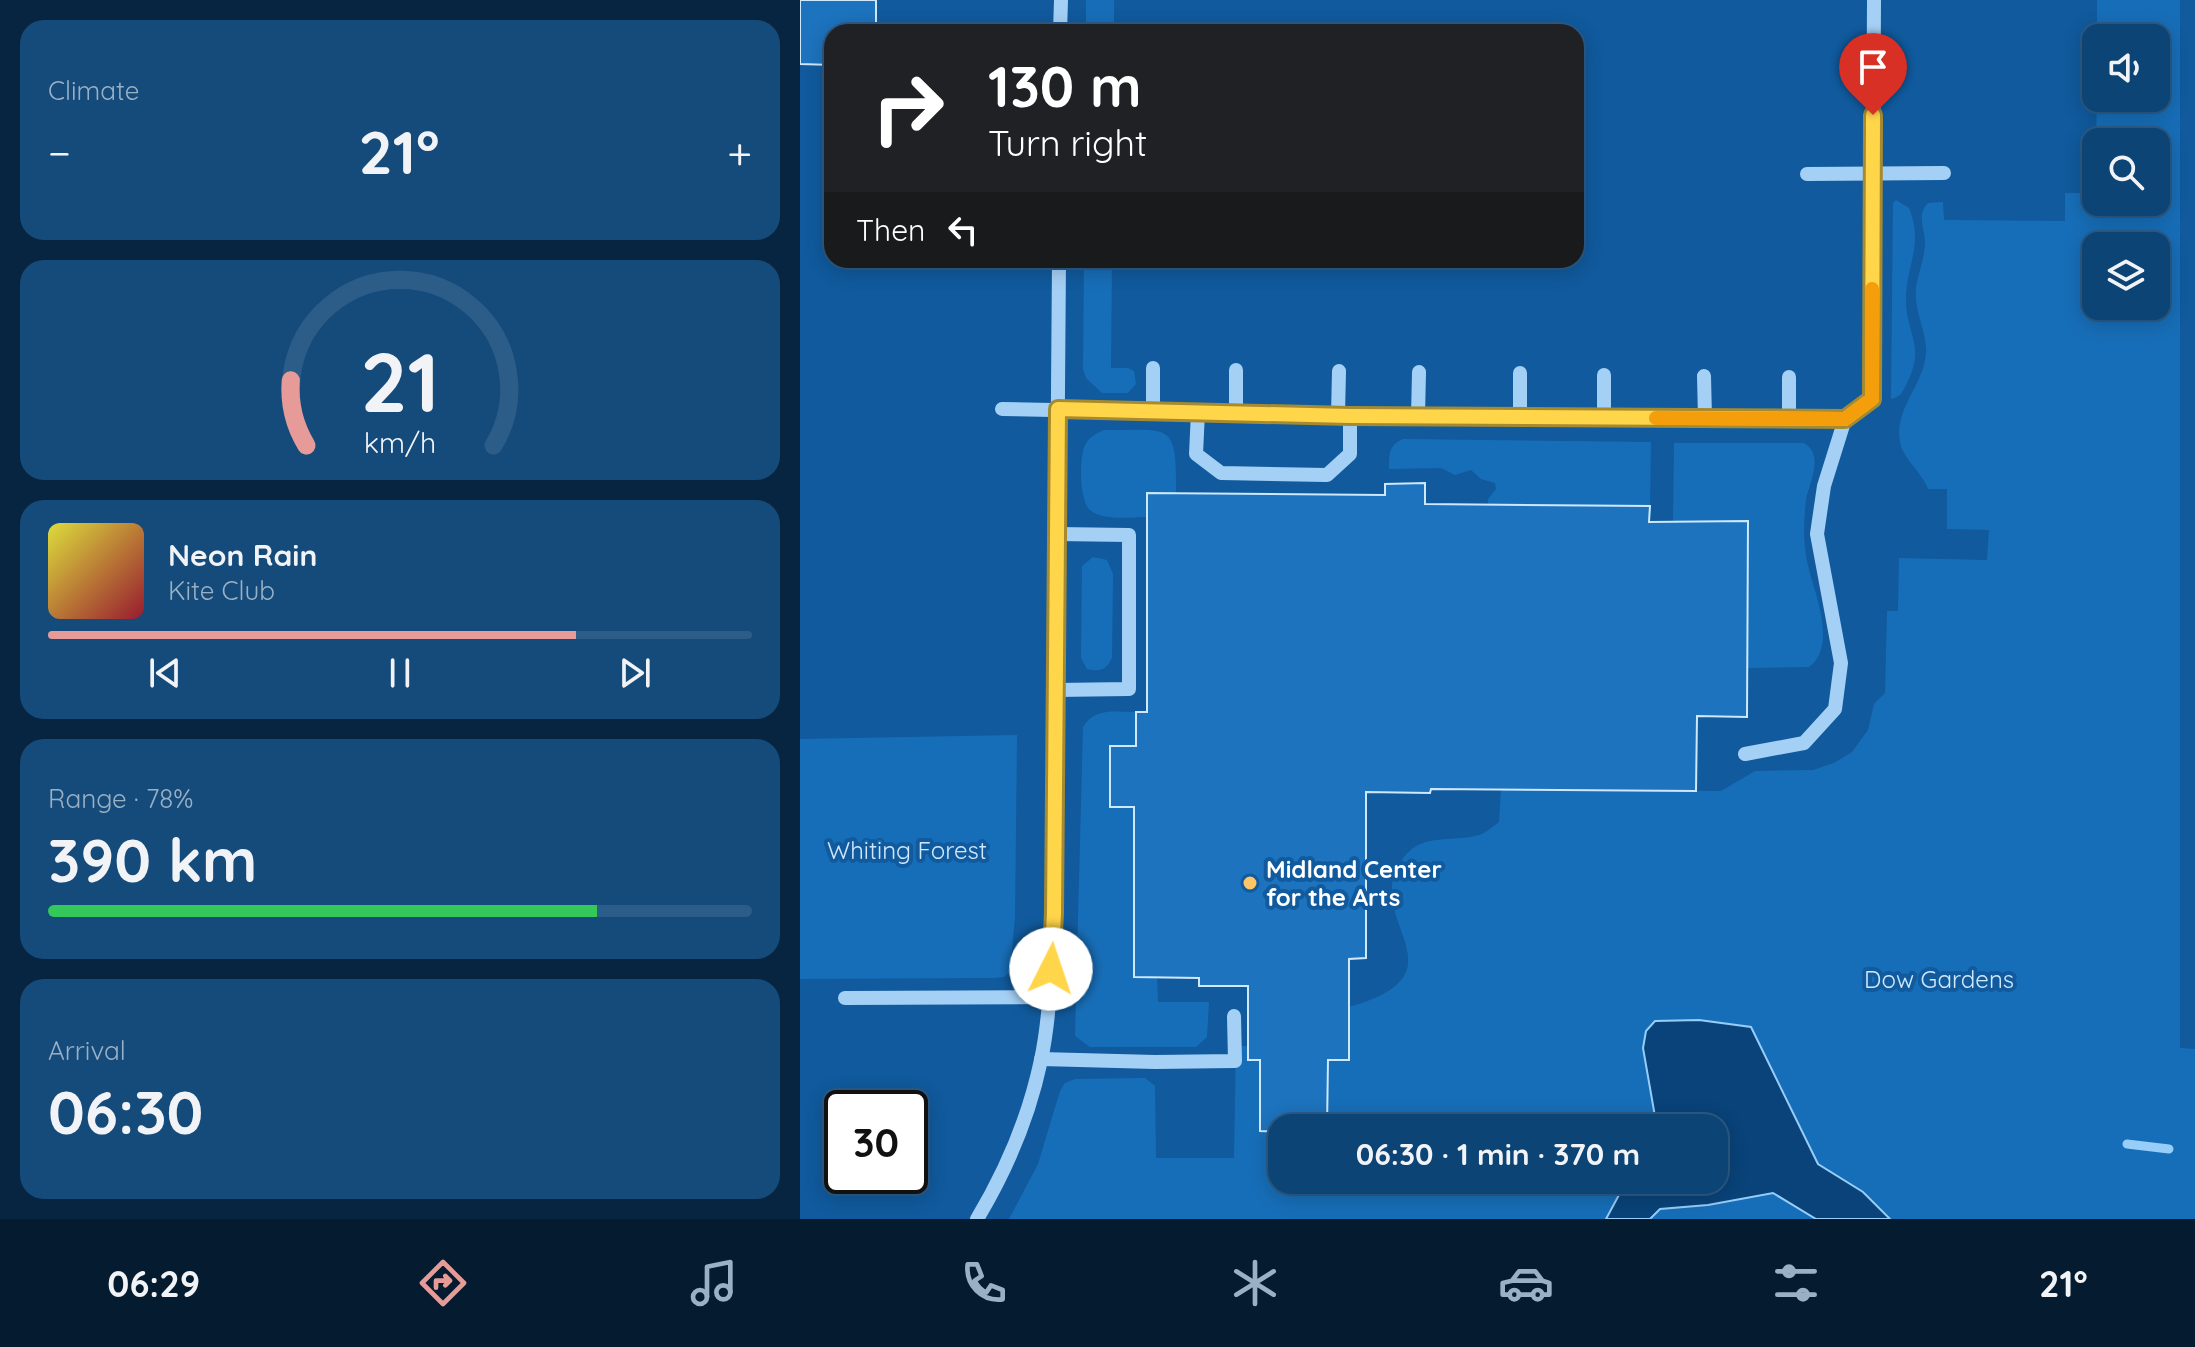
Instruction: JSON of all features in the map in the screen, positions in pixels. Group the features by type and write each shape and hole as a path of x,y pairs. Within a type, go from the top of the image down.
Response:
{"street":[{"path":"1060,24 1061,0"},
{"path":"1745,754 1804,743 1835,709 1841,663 1817,534 1824,486 1845,419 1872,399 1874,0"},
{"path":"1807,174 1944,173"},
{"path":"977,1219 1020,1135 1041,1059 1049,997 1054,913 1059,268"},
{"path":"1153,368 1153,411"},
{"path":"1236,370 1236,413"},
{"path":"1198,412 1196,454 1221,473 1327,475 1350,454 1339,371"},
{"path":"1418,416 1419,372"},
{"path":"1520,373 1520,417"},
{"path":"1604,375 1604,418"},
{"path":"1704,376 1705,418"},
{"path":"1789,377 1789,419"},
{"path":"1002,409 1845,419"},
{"path":"1056,690 1129,689 1129,535 1057,534"},
{"path":"845,998 1049,997"},
{"path":"1041,1059 1235,1061 1234,1016"}],"green space":[{"path":"1086,0 1114,0 1114,24 1086,24"},
{"name":"Dow Gardens","path":"2097,0 2180,0 2180,1048 2195,1049 2195,1219 1009,1219 1038,1164 1060,1091 1065,1083 1075,1079 1145,1078 1155,1086 1156,1158 1234,1158 1236,1046 1248,1046 1248,1059 1260,1060 1260,1131 1268,1131 1268,1194 1728,1194 1728,1114 1327,1114 1328,1060 1349,1007 1385,993 1403,977 1408,960 1393,901 1393,880 1404,857 1412,849 1429,841 1469,837 1487,831 1499,822 1501,789 1721,791 1755,771 1813,770 1834,763 1852,752 1868,730 1874,704 1885,693 1887,611 1898,611 1899,558 1987,560 1989,530 1947,529 1947,489 1928,489 1900,442 1901,418 1920,376 1926,353 1916,291 1925,250 1922,212 1928,203 1943,202 1944,220 2065,221 2065,193 2082,193 2082,216 2170,216 2170,128 2096,128 2097,112 2170,112 2170,24 2097,24"},
{"path":"1896,200 1909,208 1915,233 1906,299 1915,359 1904,389 1891,399 1893,203"},
{"path":"1084,268 1112,268 1111,368 1134,371 1136,384 1128,393 1102,393 1086,378 1083,369"},
{"path":"1104,430 1156,431 1166,434 1171,441 1175,453 1176,493 1147,493 1147,517 1104,516 1087,506 1081,480 1083,451 1089,440"},
{"path":"1403,439 1651,442 1650,506 1488,504 1496,489 1495,483 1481,479 1471,470 1455,475 1441,468 1389,469 1391,451"},
{"path":"1674,443 1804,443 1810,448 1815,462 1806,500 1804,542 1823,630 1818,657 1809,667 1747,668 1673,522"},
{"path":"1093,557 1107,560 1113,574 1112,658 1105,668 1096,670 1087,669 1081,658 1082,566"},
{"path":"1136,712 1136,746 1110,746 1110,807 1134,807 1134,977 1157,977 1158,1002 1209,1002 1207,1037 1196,1047 1090,1047 1075,1036 1083,727 1100,713"},
{"name":"Whiting Forest","path":"1017,735 1015,917 1010,972 1004,977 994,978 800,979 800,739"}],"shaded area":[{"path":"1699,1020 1751,1027 1818,1164 1863,1192 1890,1219 1816,1219 1773,1193 1708,1205 1660,1209 1650,1219 1606,1219 1619,1194 1728,1194 1728,1114 1655,1114 1643,1048 1646,1031 1655,1021"}],"building":[{"path":"800,0 876,0 876,24 824,24 824,65 800,64"},
{"name":"Midland Center for the Arts","path":"1425,483 1425,504 1650,506 1649,522 1748,521 1747,717 1697,716 1696,791 1431,789 1430,793 1366,792 1366,958 1349,959 1349,1060 1328,1060 1327,1114 1268,1114 1268,1131 1260,1131 1260,1060 1248,1060 1248,986 1199,986 1199,978 1134,977 1134,807 1110,807 1110,746 1136,746 1136,712 1147,712 1147,493 1385,495 1385,484"}],"waterway":[{"path":"2127,1144 2169,1149"}],"slow traffic":[{"path":"1656,418 1845,419 1872,399 1872,289"}],"place":[{"name":"Midland Center for the Arts","path":"1250,883"}],"route":[{"path":"1051,969 1058,409 1350,416 1845,419 1872,399 1873,115"}]}
